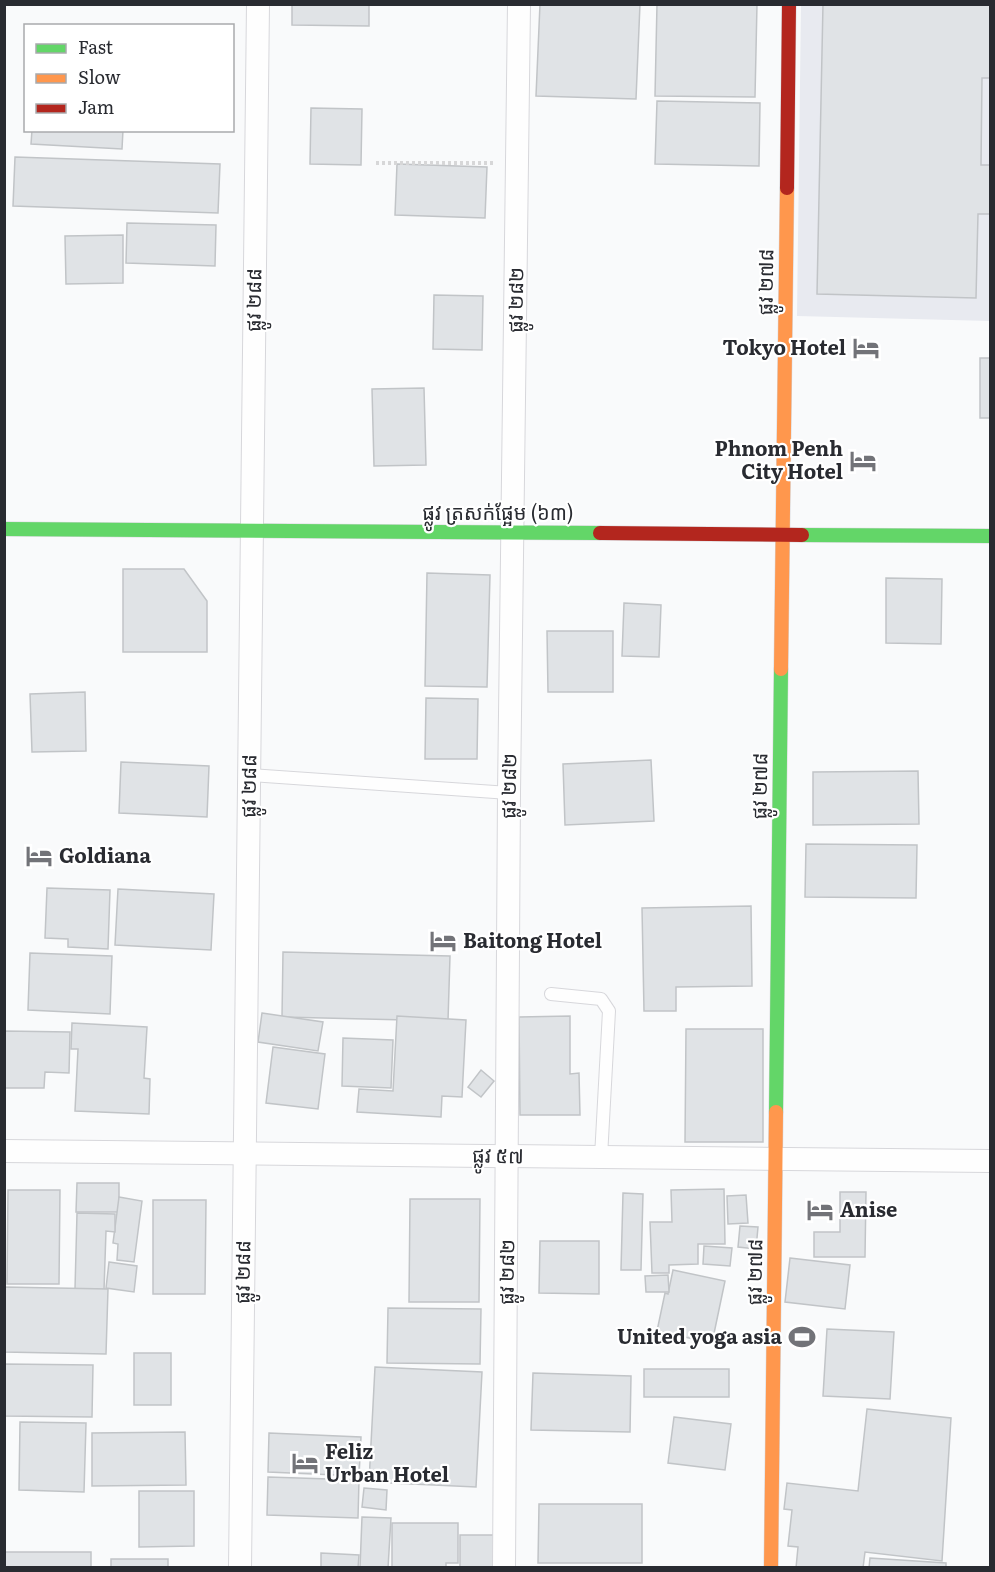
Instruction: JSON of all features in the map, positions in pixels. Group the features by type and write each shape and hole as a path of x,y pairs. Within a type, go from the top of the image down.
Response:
{"street":[{"name":"ផ្លូវ ២៨៨","path":"240,1568 258,4"},
{"name":"ផ្លូវ ២៨២","path":"504,1568 509,793 519,4"},
{"name":"ផ្លូវ ២៧៨","path":"771,1568 789,4"},
{"name":"ផ្លូវ ត្រសក់ផ្អែម (៦៣)","path":"4,529 990,536"},
{"name":"ផ្លូវ ៥៧","path":"4,1151 990,1161"}],"lane":[{"path":"249,775 509,793"},
{"path":"551,994 601,999 609,1011 601,1157"}],"path":[{"path":"376,162 518,163"}],"shaded area":[{"path":"801,5 990,5 990,321 797,316"}],"building":[{"path":"292,4 369,4 369,26 292,25"},
{"path":"540,4 640,4 636,99 536,96"},
{"path":"657,4 757,4 755,97 655,96"},
{"path":"823,4 990,4 990,78 982,78 981,165 990,165 990,214 978,214 976,298 817,294"},
{"path":"657,101 760,103 759,166 655,164"},
{"path":"311,108 362,109 361,165 310,164"},
{"path":"32,132 123,132 122,149 31,144"},
{"path":"15,157 220,164 218,213 13,206"},
{"path":"397,164 487,167 485,218 395,215"},
{"path":"127,223 216,225 215,266 126,263"},
{"path":"123,235 123,283 66,284 65,236"},
{"path":"434,295 483,296 482,350 433,349"},
{"path":"980,358 990,358 990,418 980,418"},
{"path":"424,388 426,465 374,466 372,389"},
{"path":"123,569 184,569 207,601 207,652 123,652"},
{"path":"427,573 490,575 487,687 425,686"},
{"path":"886,578 942,579 941,644 886,643"},
{"path":"624,603 661,605 659,657 622,656"},
{"path":"547,631 613,631 613,692 548,692"},
{"path":"85,692 86,751 32,752 30,694"},
{"path":"426,698 478,699 477,759 425,759"},
{"path":"651,760 654,821 565,825 563,764"},
{"path":"121,762 209,766 207,817 119,813"},
{"path":"918,771 919,824 813,825 813,772"},
{"path":"806,844 917,845 916,898 805,897"},
{"path":"47,888 110,890 108,949 68,947 68,939 45,938"},
{"path":"118,889 214,894 211,950 115,945"},
{"path":"751,906 752,986 676,987 676,1011 644,1011 642,908"},
{"path":"283,952 450,956 448,1021 282,1017"},
{"path":"30,953 112,956 110,1014 28,1010"},
{"path":"262,1013 323,1022 318,1051 258,1042"},
{"path":"397,1016 466,1020 462,1097 442,1096 441,1117 357,1112 359,1089 393,1091"},
{"path":"570,1016 570,1074 579,1073 580,1115 520,1115 519,1017"},
{"path":"72,1023 147,1027 144,1078 150,1079 149,1114 75,1111 78,1049 71,1049"},
{"path":"686,1029 763,1029 763,1142 685,1142"},
{"path":"4,1031 70,1032 69,1073 45,1072 44,1088 4,1088"},
{"path":"343,1038 393,1040 391,1088 342,1086"},
{"path":"273,1047 325,1054 318,1109 266,1103"},
{"path":"481,1070 494,1081 481,1097 468,1087"},
{"path":"77,1183 119,1183 119,1212 76,1212"},
{"path":"724,1189 725,1244 698,1244 698,1264 669,1265 669,1273 652,1273 650,1222 672,1222 671,1190"},
{"path":"8,1190 60,1190 59,1284 7,1284"},
{"path":"840,1192 866,1192 865,1257 814,1257 814,1232 840,1232"},
{"path":"623,1193 643,1194 641,1270 621,1270"},
{"path":"746,1195 748,1223 728,1224 727,1196"},
{"path":"119,1197 142,1201 134,1262 117,1260 118,1244 113,1243"},
{"path":"410,1199 480,1199 479,1302 409,1302"},
{"path":"153,1200 206,1200 205,1294 153,1294"},
{"path":"77,1213 115,1214 115,1232 106,1231 104,1290 75,1289"},
{"path":"740,1226 758,1227 756,1249 738,1247"},
{"path":"540,1241 599,1241 599,1294 539,1293"},
{"path":"704,1246 732,1248 730,1266 703,1264"},
{"path":"790,1258 850,1265 845,1309 785,1302"},
{"path":"109,1262 137,1266 134,1292 106,1288"},
{"path":"673,1270 725,1281 712,1343 657,1331 665,1293 668,1294"},
{"path":"668,1275 669,1292 646,1292 645,1276"},
{"path":"4,1287 108,1289 106,1354 4,1352"},
{"path":"388,1308 481,1309 480,1364 387,1363"},
{"path":"827,1329 894,1332 890,1399 823,1396"},
{"path":"134,1353 171,1353 171,1405 134,1405"},
{"path":"4,1364 93,1365 92,1417 4,1416"},
{"path":"375,1367 482,1372 476,1487 369,1482"},
{"path":"644,1369 729,1369 729,1397 644,1397"},
{"path":"533,1373 631,1376 630,1432 531,1430"},
{"path":"867,1409 951,1418 942,1561 865,1552 863,1568 796,1568 798,1547 788,1546 792,1510 784,1509 787,1483 858,1491"},
{"path":"674,1417 731,1424 725,1470 668,1463"},
{"path":"20,1422 86,1423 84,1492 19,1490"},
{"path":"185,1432 186,1485 92,1486 92,1433"},
{"path":"269,1433 361,1437 359,1476 268,1472"},
{"path":"268,1477 359,1480 358,1518 267,1515"},
{"path":"364,1488 387,1490 386,1510 362,1507"},
{"path":"139,1491 194,1491 194,1546 139,1547"},
{"path":"539,1504 642,1504 642,1563 538,1563"},
{"path":"362,1517 391,1518 388,1568 360,1568"},
{"path":"392,1523 458,1523 458,1563 446,1563 446,1568 392,1568"},
{"path":"460,1535 502,1535 502,1568 460,1568"},
{"path":"5,1552 91,1552 91,1568 5,1568"},
{"path":"321,1553 359,1555 358,1568 321,1568"},
{"path":"870,1558 946,1563 946,1568 869,1568"},
{"path":"111,1559 168,1559 168,1568 111,1568"}],"traffic: fast":[{"path":"4,529 600,533"},
{"path":"802,535 990,536"},
{"path":"776,1112 781,669"}],"traffic: slow":[{"path":"781,669 787,188"},
{"path":"771,1568 776,1112"}],"traffic: jam":[{"path":"787,188 789,4"},
{"path":"600,533 802,535"}],"place":[{"name":"Tokyo Hotel","path":"866,348"},
{"name":"Phnom Penh City Hotel","path":"863,461"},
{"name":"Goldiana","path":"39,856"},
{"name":"Baitong Hotel","path":"443,941"},
{"name":"Anise","path":"820,1210"},
{"name":"United yoga asia","path":"802,1337"},
{"name":"Feliz Urban Hotel","path":"305,1463"}]}
